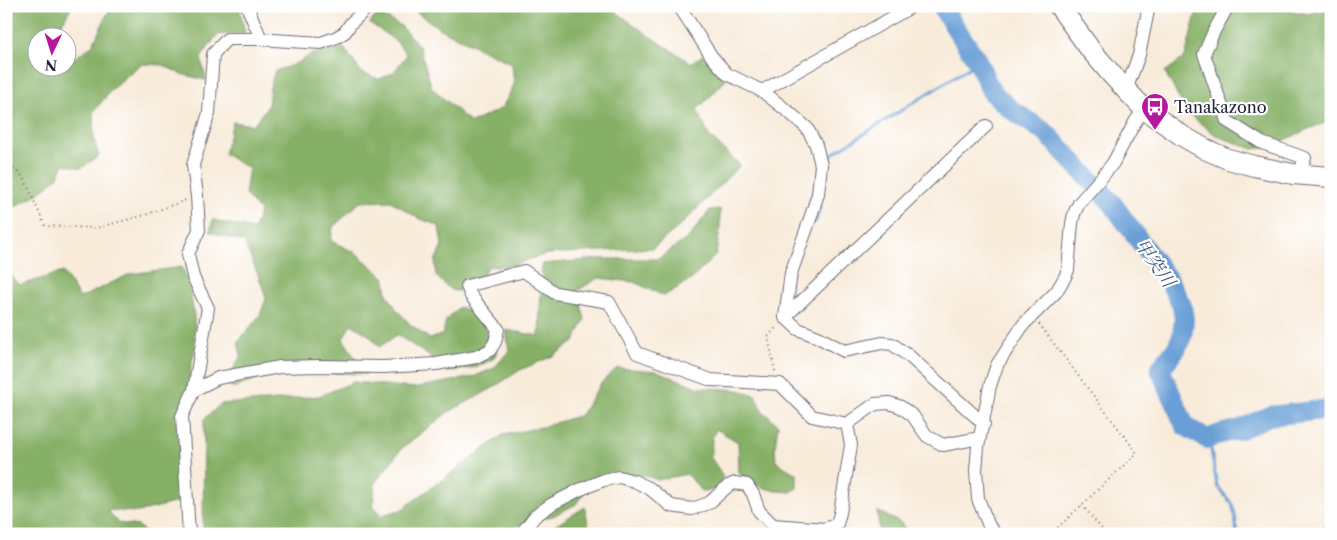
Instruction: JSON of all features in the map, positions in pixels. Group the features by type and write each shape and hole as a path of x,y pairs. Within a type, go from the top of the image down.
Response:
{"highway":[{"path":"1058,6 1090,49 1144,109 1184,137 1228,159 1299,174 1331,177"}],"street":[{"path":"247,6 261,39"},
{"path":"189,534 182,416 194,390 208,308 193,277 188,254 199,230 198,196 194,166 209,113 213,54 226,40 261,39 321,43 345,32 351,23 369,6"},
{"path":"679,6 712,57 727,74 762,91 790,113 807,128 816,145 821,165 818,194 791,273 785,317"},
{"path":"1126,90 1139,55 1149,6"},
{"path":"1228,6 1204,54 1227,121 1262,143 1305,158 1299,174"},
{"path":"762,91 911,7"},
{"path":"995,534 989,526 978,499 976,470 978,447 996,365 1018,332 1032,315 1056,292 1065,277 1068,270 1072,222 1079,203 1113,163 1144,109"},
{"path":"785,317 986,126"},
{"path":"194,390 218,378 280,367 383,367 436,364 476,357 490,350 495,342 498,329 471,296 467,286 524,271 555,293 610,302 637,353 711,380 778,383 812,416 847,424 875,404 889,403 901,407 913,416 927,436 943,445 980,438"},
{"path":"785,317 798,329 844,350 882,343 892,344 909,356 984,424"},
{"path":"521,534 535,516 552,504 579,490 604,480 619,477 649,488 671,506 692,509 709,503 735,482 747,485 753,494 759,511 772,525 825,528 837,524 851,445 847,424"}],"path":[{"path":"6,162 24,178 45,226 96,228 145,215 198,196"},
{"path":"1032,315 1137,453 1051,534"},
{"path":"778,383 768,337 785,317"},
{"path":"1082,505 1106,534"},
{"path":"1319,534 1320,529 1331,529"}],"green space":[{"path":"6,6 72,6 59,28 28,28 28,78 78,78 78,55 92,46 111,6 239,6 245,33 217,35 201,58 206,80 181,74 163,65 141,64 115,86 93,112 94,139 99,156 81,168 64,164 57,178 39,193 6,212"},
{"path":"413,6 608,6 691,63 703,55 726,80 697,110 709,136 740,165 681,225 653,248 546,254 513,265 487,267 479,284 459,291 451,290 436,276 435,261 442,246 439,226 418,218 391,201 360,202 333,227 331,241 356,253 385,278 387,294 397,310 411,325 430,339 443,334 446,320 460,307 474,313 488,333 497,352 493,359 477,367 447,372 426,354 397,335 379,347 369,335 351,324 343,339 366,374 287,372 256,379 235,388 225,384 241,355 238,342 260,315 266,299 244,242 210,232 213,219 254,229 260,211 245,194 249,168 224,154 233,122 253,125 268,106 270,87 275,71 293,65 313,54 344,48 362,73 379,79 393,73 407,55 397,42 370,23 378,13 401,26 419,46 432,88 471,123 502,108 514,85 512,64 440,29 418,13"},
{"path":"1198,6 1276,6 1307,14 1331,9 1331,116 1327,122 1271,147 1253,149 1217,136 1187,113 1165,72 1185,57"},
{"path":"720,209 720,229 716,255 692,279 664,296 634,282 598,278 577,291 585,319 574,342 553,356 520,370 491,389 447,413 402,448 375,483 373,506 381,515 401,510 503,435 542,427 581,415 601,383 617,368 657,371 697,387 738,390 755,395 762,410 778,425 775,447 776,462 797,474 797,488 791,492 775,491 749,483 739,473 738,442 716,429 712,439 711,458 723,476 716,490 702,491 687,474 658,480 643,475 624,477 590,484 576,504 553,516 528,522 499,534 203,534 204,419 221,404 319,396 354,382 414,388 473,377 494,368 509,351 506,330 539,336 542,264 600,259 658,259 688,238 710,210"},
{"path":"182,267 189,284 194,315 195,349 186,409 178,502 138,512 107,510 118,523 139,526 146,534 6,534 6,270 20,285 63,272 80,298 130,274"},
{"path":"585,507 590,534 540,534 561,522"},
{"path":"877,511 901,523 908,534 880,534"}],"waterway":[{"name":"甲突川","path":"941,6 978,62 991,91 1009,108 1046,133 1111,202 1169,281 1182,306 1184,320 1182,336 1176,349 1160,369 1185,426 1207,439 1241,429 1269,416 1331,409"},
{"path":"826,169 832,154 978,62"},
{"path":"813,224 817,219 820,207"},
{"path":"1209,438 1217,486 1232,504 1237,534"}],"place":[{"name":"Tanakazono","path":"1155,131"}]}
